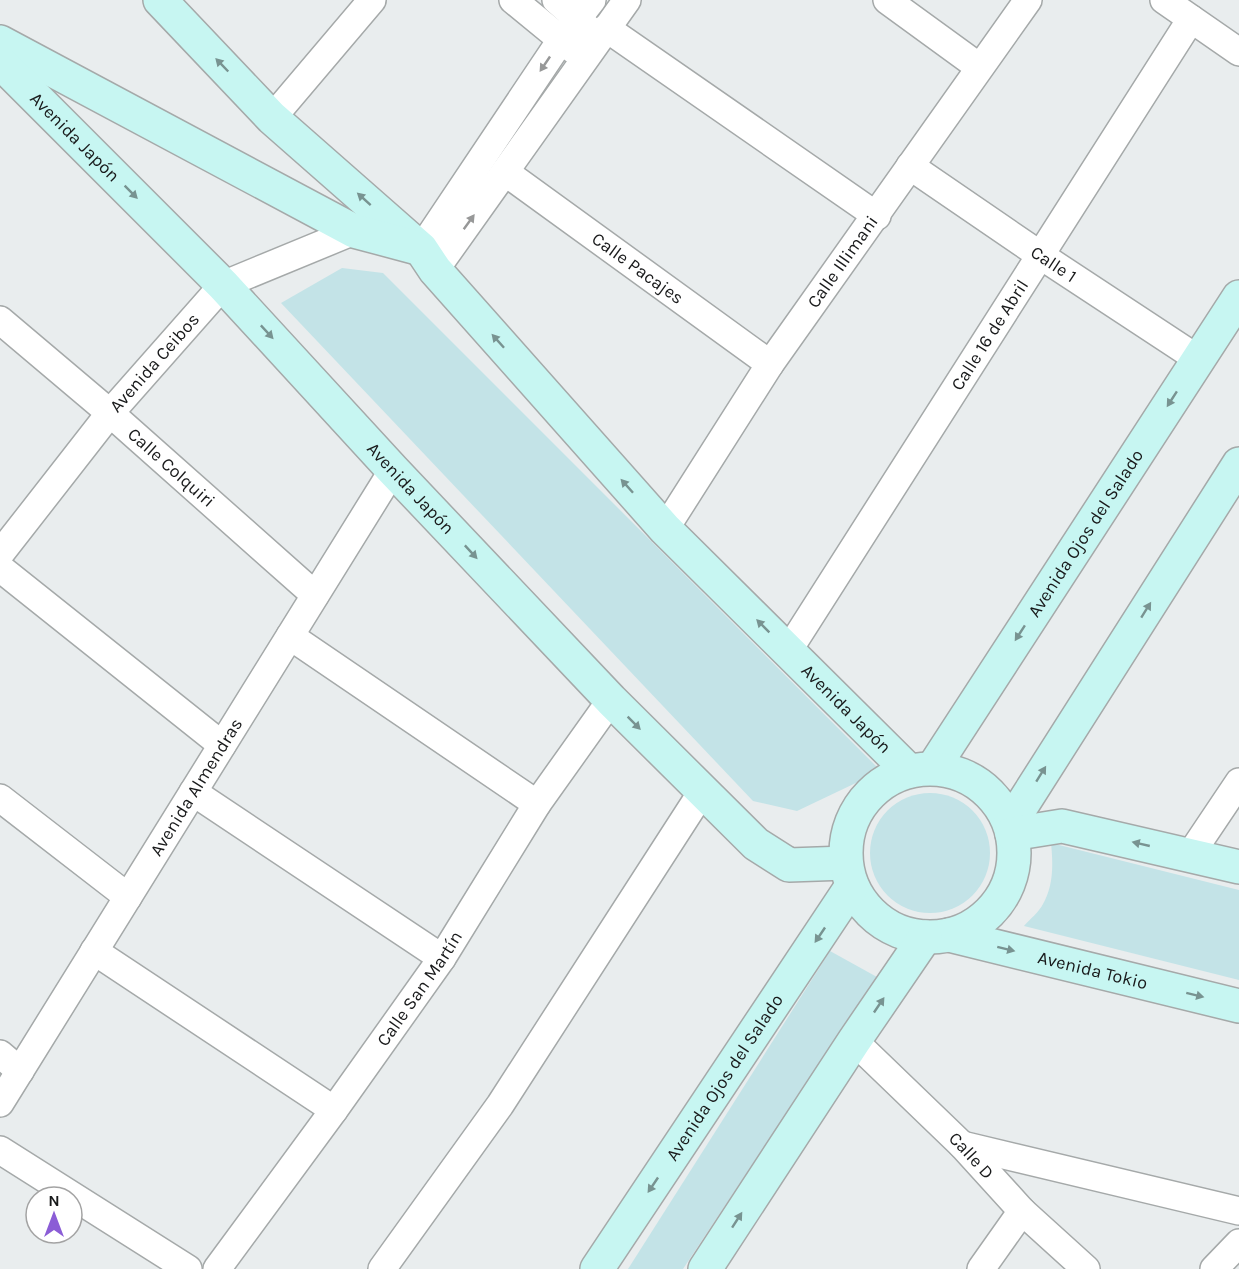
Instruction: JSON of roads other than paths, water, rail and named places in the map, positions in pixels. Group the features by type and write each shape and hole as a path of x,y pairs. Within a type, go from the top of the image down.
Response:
{"street":[{"name":"Avenida Japón","path":"160,0 272,118 428,260 665,529 788,651 921,769"},
{"path":"272,118 372,0"},
{"path":"513,0 577,20"},
{"path":"556,0 596,42 877,216"},
{"path":"428,260 505,172 627,0"},
{"path":"887,0 979,67"},
{"name":"Calle Illimani","path":"665,529 770,364 1028,0"},
{"path":"1164,0 1239,52"},
{"name":"Calle 16 de Abril","path":"788,651 1191,19"},
{"path":"428,260 577,20"},
{"path":"0,42 354,231 428,260"},
{"name":"Avenida Japón","path":"0,62 223,285 393,470 611,700 756,844 789,865 849,875"},
{"name":"Calle 1","path":"910,166 1198,359"},
{"name":"Calle Pacajes","path":"505,172 770,364"},
{"name":"Avenida Ceibos","path":"0,554 110,413 223,285 354,231"},
{"name":"Avenida Ojos del Salado","path":"921,769 1239,297"},
{"name":"Calle Colquiri","path":"0,320 110,413 315,595"},
{"name":"Avenida Almendras","path":"0,1104 10,1062 94,951 393,470"},
{"path":"1011,829 1236,476"},
{"path":"0,568 222,745"},
{"path":"290,636 537,804"},
{"name":"Calle San Martín","path":"217,1269 442,958 537,804 611,700"},
{"path":"921,769 953,771 972,779 988,791 1001,806 1011,829 1015,847 1013,871 1005,893 991,912 971,927 937,936 902,932 881,922 864,906 849,875 846,838 854,815 867,795 886,780 921,769"},
{"path":"1190,855 1239,782"},
{"path":"193,792 442,958"},
{"path":"382,1269 500,1105 702,792"},
{"path":"0,798 128,897"},
{"path":"1011,829 1062,826 1239,867"},
{"name":"Avenida Ojos del Salado","path":"597,1269 849,875"},
{"path":"705,1269 854,1041 937,936"},
{"name":"Avenida Tokio","path":"937,936 1239,1006"},
{"path":"94,951 334,1110"},
{"name":"Calle D","path":"854,1041 962,1145 1022,1211 1086,1269"},
{"path":"962,1145 1239,1210"},
{"path":"0,1149 188,1269"},
{"path":"981,1269 1022,1211"},
{"path":"1214,1269 1239,1243"}]}
